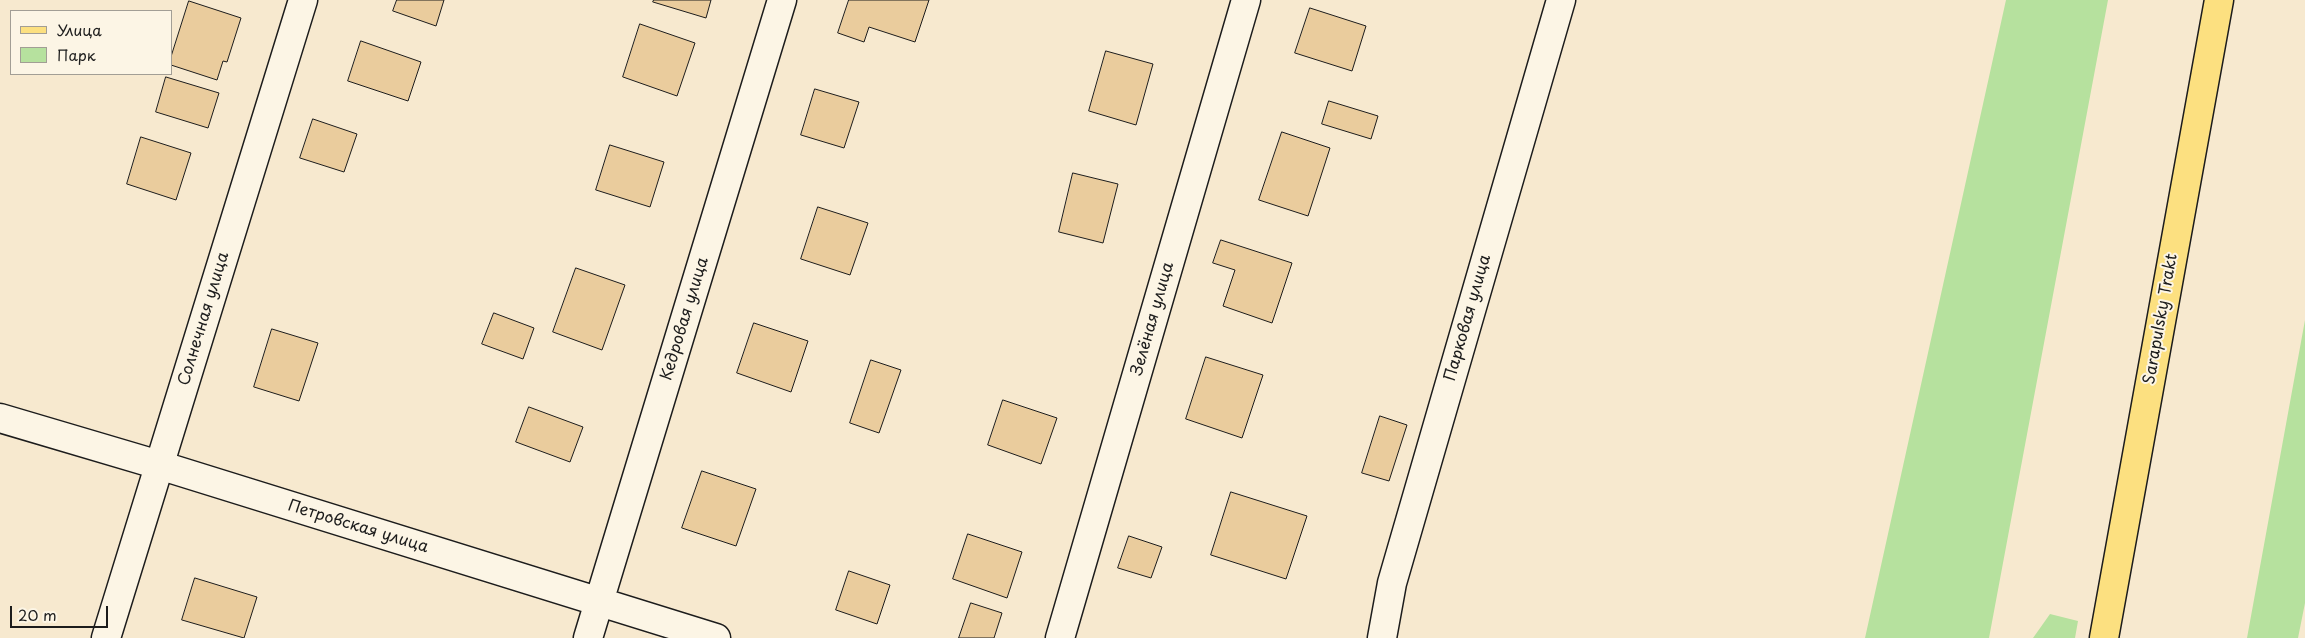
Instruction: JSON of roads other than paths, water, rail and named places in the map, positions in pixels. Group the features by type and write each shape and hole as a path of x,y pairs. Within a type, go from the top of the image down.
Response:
{"main road":[{"name":"Sarapulsky Trakt","path":"2104,638 2219,0"}],"street":[{"name":"Солнечная улица","path":"106,638 303,0"},
{"name":"Кедровая улица","path":"588,638 782,0"},
{"name":"Зелёная улица","path":"1060,638 1246,0"},
{"name":"Парковая улица","path":"1382,638 1392,583 1561,0"},
{"name":"Петровская улица","path":"0,418 159,465 716,638"}]}
